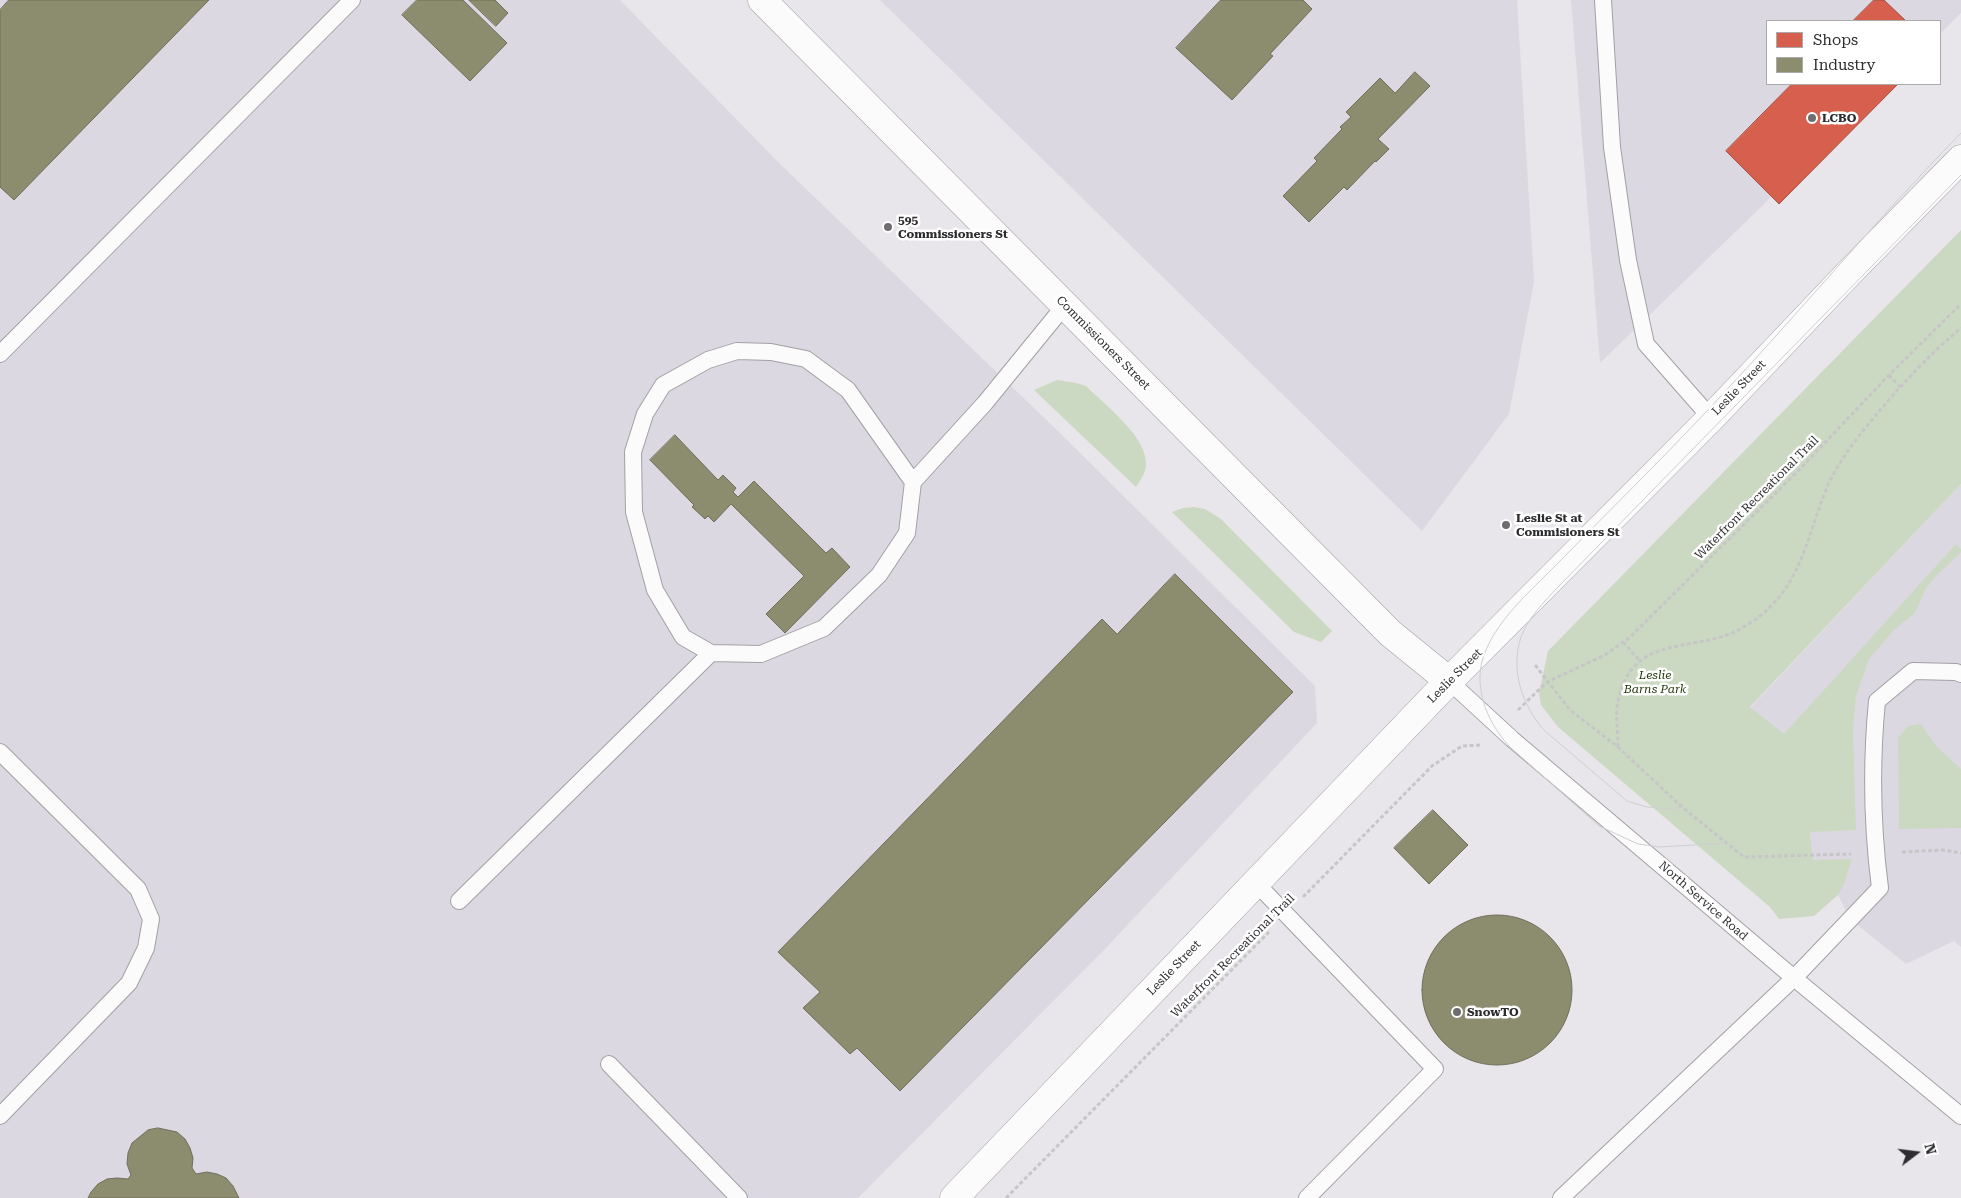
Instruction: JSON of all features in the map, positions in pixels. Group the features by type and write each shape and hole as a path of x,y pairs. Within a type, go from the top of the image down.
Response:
{"street":[{"name":"Commissioners Street","path":"762,0 1390,633 1449,681"},
{"name":"Leslie Street","path":"954,1198 1449,681 1711,418 1961,159"}],"lane":[{"path":"0,354 352,0"},
{"path":"1603,0 1612,147 1628,260 1646,344 1711,418"},
{"path":"913,482 848,390 806,359 771,352 736,351 708,360 663,385 645,414 633,452 634,512 655,590 683,637 711,654 761,654 824,628 879,575 907,533 913,482 1009,375 1065,305"},
{"path":"459,901 711,654"},
{"path":"1560,1198 1794,978 1880,888 1874,838 1873,736 1876,701 1913,671 1956,672 1961,674"},
{"name":"North Service Road","path":"1449,681 1512,739 1794,978 1961,1116"},
{"path":"0,752 138,890 151,919 146,948 129,983 0,1116"},
{"path":"1256,883 1434,1069 1306,1198"},
{"path":"610,1064 739,1198"}],"path":[{"name":"Waterfront Recreational Trail","path":"1547,682 1605,655 1623,642 1801,468 1888,375 1961,304"},
{"path":"1618,747 1618,704 1624,681 1632,667 1640,661 1671,647 1732,633 1757,618 1779,598 1796,573 1814,520 1839,465 1861,432 1900,387 1961,328"},
{"path":"1888,375 1900,387"},
{"path":"1623,642 1640,661"},
{"path":"1535,665 1570,710 1618,747 1682,807 1744,857 1943,850 1961,853"},
{"name":"Waterfront Recreational Trail","path":"1006,1198 1432,766 1462,746 1483,744"}],"shaded area":[{"path":"0,0 620,0 779,163 1061,434 1315,686 1317,723 1104,950 858,1198 0,1198"},
{"path":"880,0 1517,0 1534,282 1509,414 1422,531"},
{"path":"1571,0 1961,0 1961,13 1941,33 1941,20 1766,20 1766,85 1887,85 1600,363"},
{"path":"1961,484 1961,947 1954,941 1906,964 1850,919 1838,895 1813,877 1810,832 1750,708"}],"green space":[{"name":"Leslie Barns Park","path":"1961,230 1961,484 1750,707 1784,734 1956,544 1961,549 1961,552 1934,578 1925,590 1915,613 1894,630 1869,659 1856,696 1853,729 1856,830 1810,832 1813,860 1852,859 1844,884 1838,895 1814,916 1779,919 1770,907 1558,727 1541,705 1539,693 1548,651"},
{"path":"1057,380 1086,386 1133,433 1145,455 1146,466 1136,487 1034,390"},
{"path":"1194,507 1205,509 1221,519 1332,631 1321,642 1294,632 1172,512"},
{"path":"1921,724 1936,746 1961,769 1961,828 1899,829 1898,738 1908,726"}],"building: Shops":[{"path":"1874,0 1884,0 1905,20 1854,20"},
{"name":"LCBO","path":"1791,85 1897,85 1779,204 1726,151"}],"building: Industry":[{"path":"9,0 209,0 14,200 0,187 0,10"},
{"path":"417,0 463,0 507,43 470,81 402,15"},
{"path":"469,0 495,0 508,13 496,26"},
{"path":"1221,0 1303,0 1312,9 1270,54 1273,56 1232,100 1176,48"},
{"path":"1415,72 1430,86 1378,139 1389,149 1347,190 1344,187 1309,222 1283,196 1317,161 1314,158 1351,117 1346,112 1380,78 1395,93"},
{"path":"675,435 718,480 723,475 736,488 733,492 738,497 754,481 826,553 832,548 850,567 785,633 766,614 804,576 731,504 714,522 708,516 705,519 692,507 694,505 650,460"},
{"path":"1175,574 1293,692 900,1091 857,1048 850,1054 803,1008 820,992 778,952 1102,619 1117,634"},
{"path":"1433,810 1468,845 1429,884 1394,848"},
{"path":"1497,915 1512,916 1526,920 1539,927 1550,937 1560,948 1567,961 1571,975 1571,1005 1567,1019 1560,1032 1550,1043 1539,1053 1526,1060 1512,1064 1497,1065 1482,1064 1468,1060 1455,1053 1444,1043 1434,1032 1427,1019 1423,1005 1422,990 1423,975 1427,961 1434,948 1444,937 1455,927 1468,920 1482,916"},
{"path":"158,1128 177,1132 185,1139 190,1148 193,1158 192,1168 196,1174 207,1172 226,1178 233,1186 239,1198 88,1198 98,1184 107,1179 128,1179 131,1175 127,1164 128,1153 132,1143 148,1130"}],"tram line":[{"path":"1725,843 1660,847 1638,844 1599,826 1509,746 1501,736 1483,701 1480,675 1486,650 1500,625 1519,602 1706,412 1961,133"},
{"path":"1682,807 1669,809 1647,807 1627,801 1545,731 1530,710 1520,687 1517,662 1518,649 1524,630 1537,610 1558,587 1961,175"}],"place":[{"name":"LCBO","path":"1812,118"},
{"name":"595 Commissioners St","path":"888,227"},
{"name":"Leslie St at Commisioners St","path":"1506,525"},
{"name":"SnowTO","path":"1457,1012"}]}
